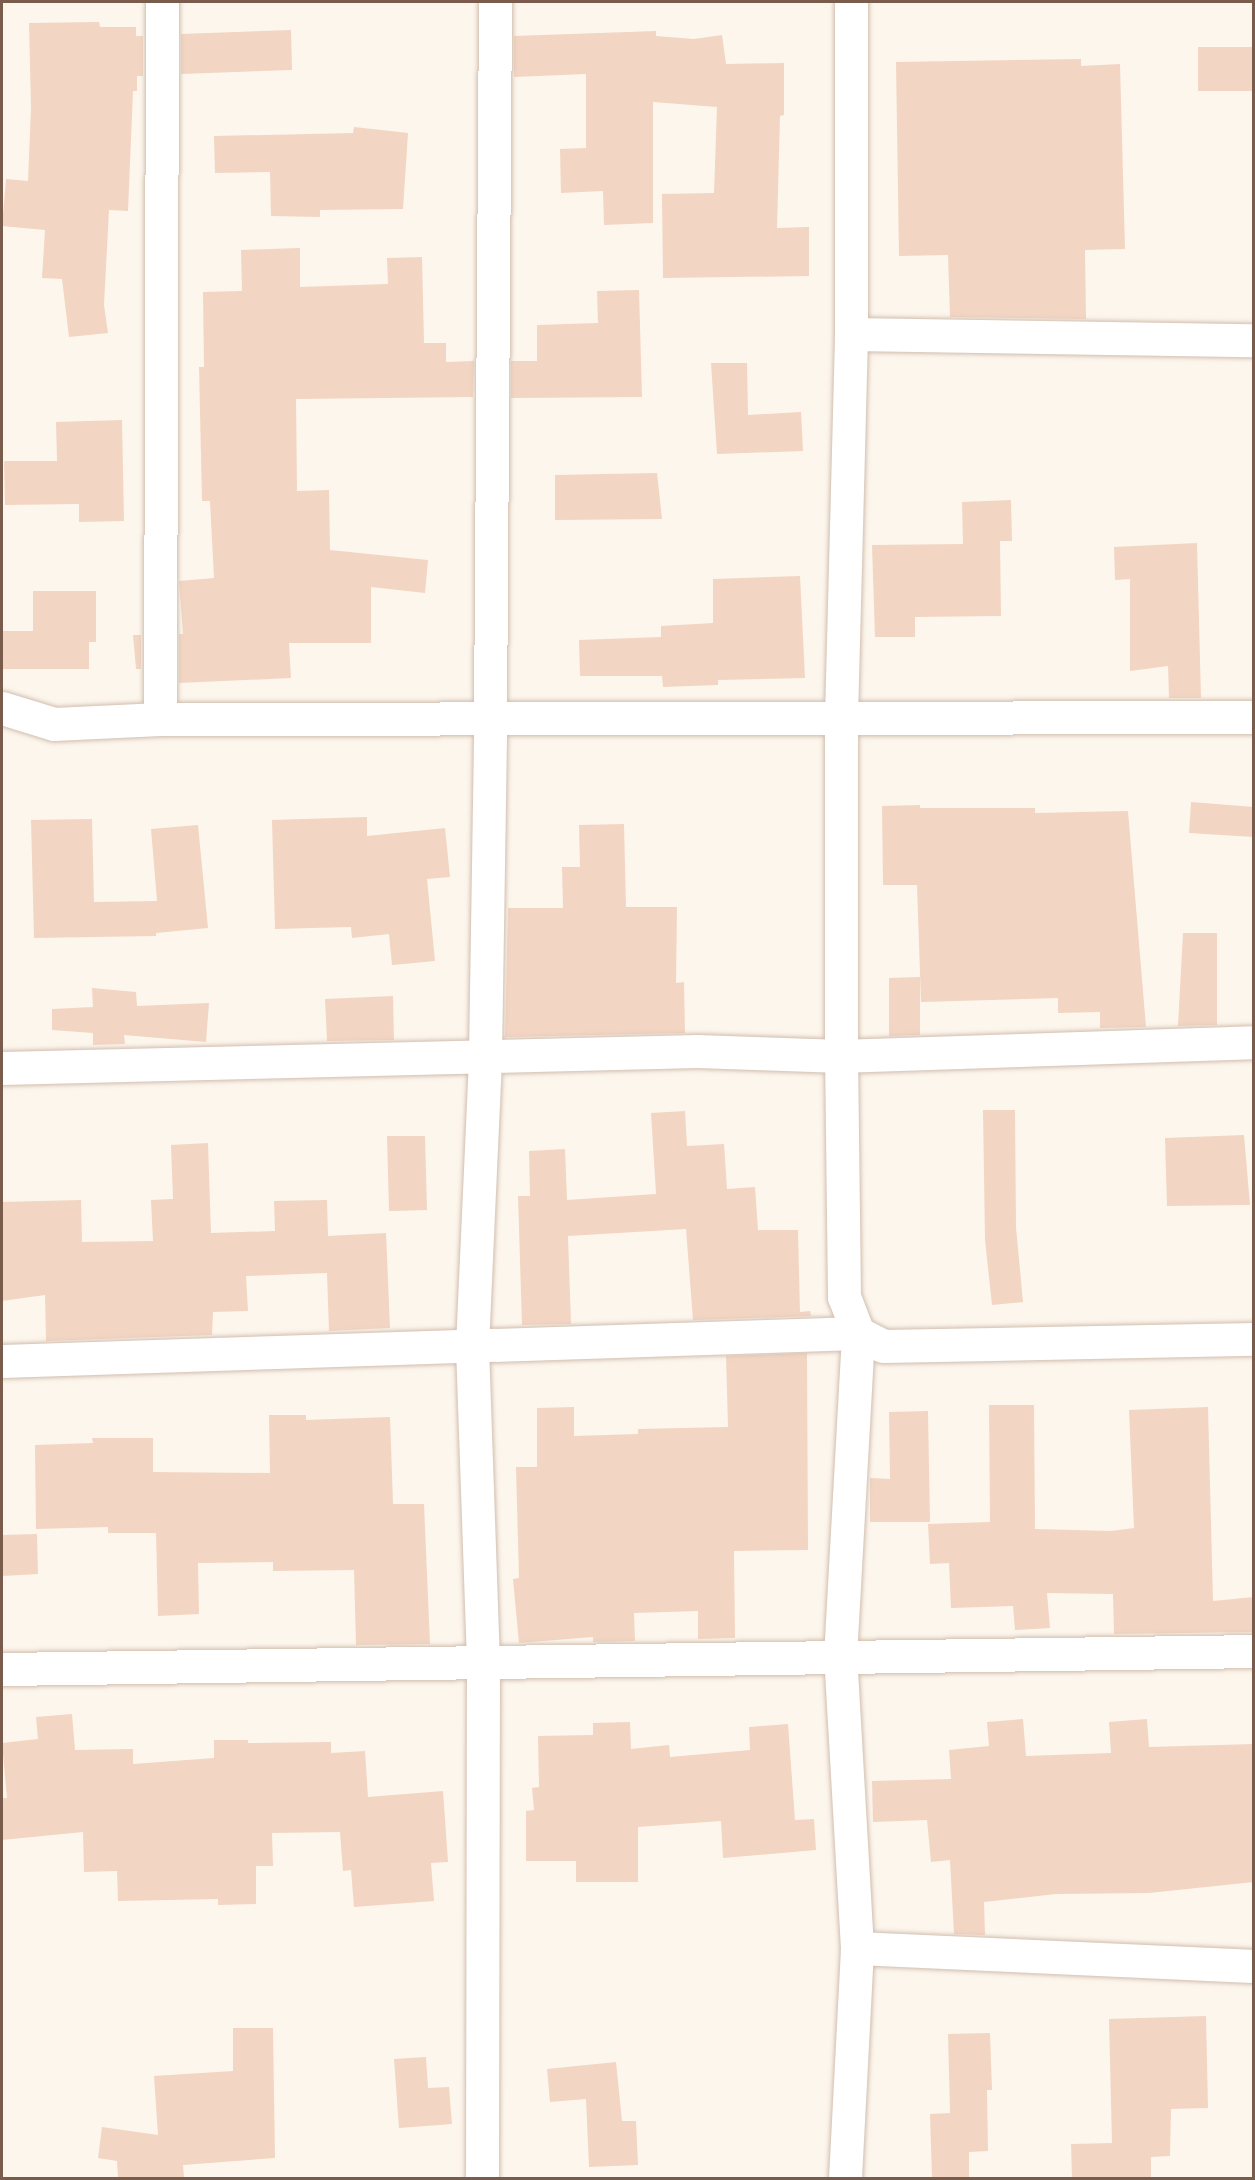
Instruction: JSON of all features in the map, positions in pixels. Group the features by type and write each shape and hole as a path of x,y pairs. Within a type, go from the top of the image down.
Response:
{"street":[{"path":"160,719 162,2"},
{"path":"482,2178 483,1662 472,1346 485,1056 490,719 495,2"},
{"path":"845,2178 857,1948 840,1657 858,1333 844,1297 842,1056 842,718 851,334 851,2"},
{"path":"851,334 1254,340"},
{"path":"2,708 54,724 160,719 1254,717"},
{"path":"2,1068 697,1051 842,1056 1254,1042"},
{"path":"2,1361 858,1333 883,1346 1254,1339"},
{"path":"2,1670 1254,1651"},
{"path":"857,1948 1254,1966"}],"building":[{"path":"99,22 100,27 136,27 136,36 143,36 143,76 137,76 137,91 133,91 128,211 109,210 104,305 108,333 69,337 62,279 42,278 45,230 2,226 6,179 28,181 31,108 29,23"},
{"path":"291,30 292,70 181,74 181,34"},
{"path":"656,31 656,36 694,39 722,35 726,64 784,63 784,115 780,116 777,228 809,227 809,276 663,278 662,194 714,193 717,107 653,102 653,223 604,225 603,191 561,193 560,149 586,148 586,74 514,77 514,36"},
{"path":"1198,47 1254,47 1254,91 1198,91"},
{"path":"1081,59 1081,66 1120,64 1125,249 1085,250 1086,319 950,317 948,255 899,256 896,62"},
{"path":"354,127 408,133 403,209 320,210 320,217 271,216 270,172 215,173 214,136 353,133"},
{"path":"300,248 300,287 388,284 387,258 422,257 424,343 446,343 446,362 474,361 473,397 296,399 297,491 329,490 330,550 428,560 425,593 371,587 371,643 289,643 291,678 179,683 179,634 183,634 179,581 214,578 210,501 202,501 199,367 204,367 203,292 242,291 241,250"},
{"path":"639,290 642,397 511,398 511,361 537,361 537,325 598,323 597,291"},
{"path":"711,363 747,363 748,415 801,412 803,451 717,454"},
{"path":"122,420 124,521 79,522 79,504 5,505 4,461 57,461 56,422"},
{"path":"657,473 662,519 555,520 555,475"},
{"path":"1011,500 1012,541 1000,541 1001,616 915,617 915,637 875,637 872,545 963,544 962,502"},
{"path":"1197,543 1201,698 1169,698 1168,666 1130,671 1130,579 1115,580 1114,547"},
{"path":"800,576 805,678 718,680 718,685 663,687 662,676 580,676 579,640 661,637 661,626 713,623 713,579"},
{"path":"33,591 96,591 96,642 89,642 89,669 2,669 2,631 33,631"},
{"path":"133,635 141,635 141,669 136,669"},
{"path":"1191,802 1254,807 1254,837 1189,833"},
{"path":"920,805 920,808 1035,808 1035,813 1128,811 1146,1027 1100,1028 1100,1012 1058,1013 1058,998 921,1002 917,885 883,885 882,806"},
{"path":"367,817 367,836 445,828 450,877 427,879 435,961 392,965 389,934 352,938 351,927 275,929 272,820"},
{"path":"92,819 94,902 157,901 151,829 198,825 208,928 156,933 156,936 34,938 31,820"},
{"path":"624,824 626,907 677,907 676,983 684,982 685,1033 505,1037 508,908 563,908 562,867 580,867 579,825"},
{"path":"1183,933 1217,933 1217,1025 1178,1026"},
{"path":"920,977 920,1035 889,1036 889,978"},
{"path":"92,988 136,992 137,1006 209,1003 206,1042 124,1035 125,1044 93,1045 93,1033 52,1030 52,1009 93,1007"},
{"path":"393,996 394,1040 327,1041 325,999"},
{"path":"983,1110 1015,1110 1016,1227 1023,1302 992,1305 985,1240"},
{"path":"685,1111 687,1146 724,1144 727,1189 755,1187 758,1230 798,1230 800,1312 810,1311 811,1316 693,1320 686,1229 568,1236 571,1324 522,1325 518,1196 530,1196 529,1151 565,1149 567,1200 656,1194 651,1113"},
{"path":"1244,1135 1250,1205 1167,1206 1165,1138"},
{"path":"387,1136 425,1136 427,1210 389,1211"},
{"path":"208,1143 211,1233 275,1231 274,1201 327,1200 328,1236 386,1233 390,1328 329,1331 327,1273 246,1276 248,1311 213,1312 212,1335 46,1341 45,1295 2,1301 2,1202 81,1200 82,1242 153,1241 151,1200 173,1199 171,1145"},
{"path":"807,1353 808,1550 734,1551 735,1638 698,1639 698,1611 634,1613 635,1641 593,1642 593,1637 519,1643 513,1579 519,1578 516,1467 537,1467 537,1408 574,1407 574,1436 638,1434 638,1429 728,1427 726,1356"},
{"path":"989,1405 1034,1405 1035,1529 1111,1531 1134,1528 1129,1410 1208,1407 1213,1601 1254,1597 1254,1632 1114,1634 1113,1594 1047,1593 1050,1628 1015,1630 1013,1606 951,1608 949,1563 930,1564 928,1524 990,1522"},
{"path":"928,1411 930,1522 870,1522 870,1478 890,1479 889,1412"},
{"path":"269,1415 306,1415 306,1420 390,1417 393,1504 424,1504 430,1644 356,1645 354,1570 273,1571 273,1562 198,1563 199,1614 158,1616 156,1533 108,1533 108,1527 36,1529 35,1445 93,1443 92,1438 153,1438 153,1472 270,1473"},
{"path":"37,1534 38,1574 2,1576 2,1535"},
{"path":"72,1714 75,1750 133,1749 133,1764 214,1758 214,1740 248,1740 248,1743 331,1742 331,1753 365,1751 368,1797 443,1791 448,1862 431,1863 434,1901 354,1907 351,1870 343,1871 340,1832 272,1833 273,1866 256,1866 256,1904 218,1905 218,1899 118,1901 117,1871 84,1872 83,1832 2,1840 2,1798 7,1798 2,1743 38,1739 36,1717"},
{"path":"1023,1719 1026,1756 1111,1753 1109,1722 1147,1719 1149,1747 1254,1744 1254,1882 1149,1893 1056,1894 984,1902 985,1935 954,1934 950,1860 931,1862 927,1820 873,1822 872,1781 951,1779 949,1750 989,1746 987,1722"},
{"path":"630,1722 631,1749 669,1745 670,1757 750,1750 749,1727 788,1724 795,1820 814,1819 816,1850 723,1858 721,1821 638,1827 638,1882 576,1882 576,1861 526,1861 526,1811 534,1810 532,1788 539,1787 538,1736 593,1735 593,1723"},
{"path":"1206,2016 1208,2108 1171,2109 1170,2156 1151,2157 1151,2178 1072,2178 1071,2144 1112,2143 1109,2019"},
{"path":"233,2028 273,2028 275,2158 183,2165 184,2178 118,2178 117,2161 98,2158 102,2127 158,2135 154,2076 233,2071"},
{"path":"990,2033 992,2090 987,2090 988,2151 969,2152 969,2178 932,2178 930,2114 950,2113 948,2034"},
{"path":"426,2057 428,2088 449,2087 452,2124 399,2128 394,2059"},
{"path":"616,2062 622,2121 636,2121 638,2165 589,2167 586,2099 550,2102 547,2069"}]}
